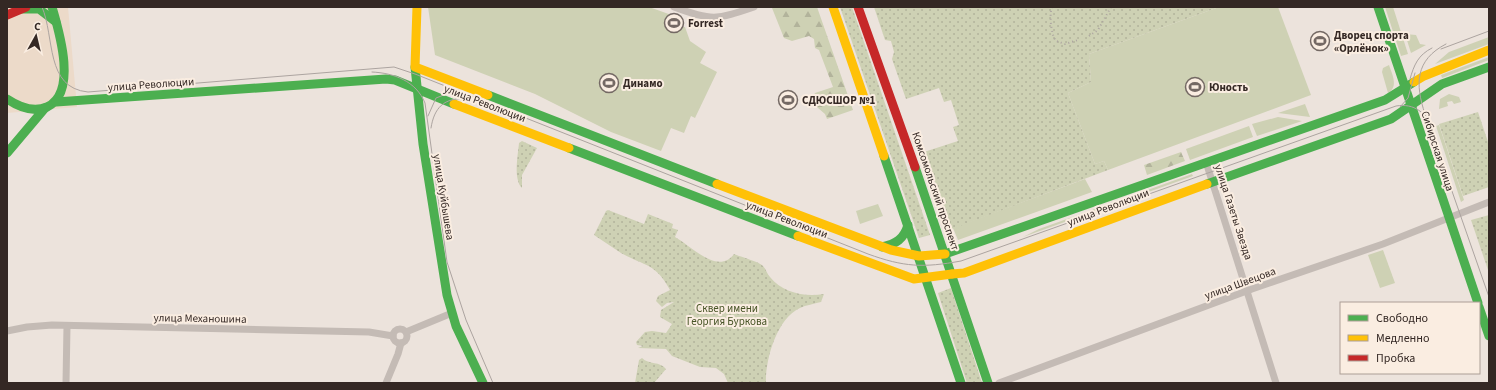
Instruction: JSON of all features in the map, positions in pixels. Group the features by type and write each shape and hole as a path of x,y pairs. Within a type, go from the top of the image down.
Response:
{"main road":[{"path":"7,153 46,108 56,102 61,96 64,82 57,24 52,7"},
{"name":"улица Куйбышева","path":"417,7 415,67 416,88 447,295 452,313 469,355 483,383"},
{"path":"833,7 961,383"},
{"name":"Комсомольский проспект","path":"858,7 952,274 988,383"},
{"name":"Сибирская улица","path":"1378,7 1404,89 1478,302"},
{"path":"7,15 25,8 39,9 52,18 57,24"},
{"name":"улица Революции","path":"415,67 881,247 906,256 919,257 945,254 1385,100 1436,70 1489,50"},
{"name":"улица Революции","path":"56,102 386,79 395,80 861,260 914,279 964,272 1035,248 1119,215 1391,119 1442,84 1489,67"},
{"path":"7,99 20,107 33,109 46,108"},
{"path":"881,247 896,244 906,232 908,225"},
{"path":"1480,310 1489,336"}],"street":[{"path":"674,7 698,16 714,18 754,7"},
{"name":"улица Газеты Звезда","path":"1206,162 1276,383"},
{"name":"улица Швецова","path":"998,383 1168,322 1247,291 1383,244 1489,202"},
{"name":"улица Механошина","path":"7,331 27,327 67,326 369,332 393,336 397,330 402,329 406,332 452,313"},
{"path":"66,383 67,326"},
{"path":"386,383 401,343 406,339 406,332"},
{"path":"393,336 396,342 401,343"}],"green space":[{"name":"Динамо","path":"428,7 649,7 680,18 682,27 685,27 690,41 706,52 700,63 717,72 695,118 691,116 684,133 671,128 661,151 611,132 535,94 435,55"},
{"path":"817,7 853,110 827,119 825,114 811,102 815,93 833,87 819,50 815,48 814,39 809,36 792,41 784,38 772,8"},
{"path":"840,7 852,7 930,235 919,238"},
{"path":"874,7 1219,7 1089,54 1091,82 1068,93 1095,164 1104,161 1108,170 952,229 924,152 958,141 953,127 959,125 951,100 944,102 939,88 906,99 892,59 894,52 891,41 885,40"},
{"name":"Юность","path":"1219,7 1278,7 1311,95 1108,170 1104,161 1095,164 1068,93 1091,82 1089,54"},
{"path":"1385,7 1393,7 1408,54 1401,56"},
{"path":"1405,34 1416,35 1420,44 1426,45 1411,53"},
{"path":"1489,37 1489,44 1435,64 1449,52"},
{"path":"1489,57 1489,60 1442,78 1441,75"},
{"path":"1389,65 1394,84 1388,93 1382,72 1383,68"},
{"path":"1449,94 1459,97 1461,102 1454,104 1452,101 1447,102 1448,106 1439,109 1440,99"},
{"path":"1305,104 1310,117 1278,113"},
{"path":"1478,112 1489,145 1489,187 1463,196 1439,124"},
{"path":"1278,117 1302,121 1257,136 1252,124"},
{"path":"1439,125 1464,200 1461,202 1436,126"},
{"path":"1249,126 1253,137 1190,160 1186,149"},
{"path":"522,141 537,148 522,175 522,188 519,184 517,167 519,143"},
{"path":"1181,152 1185,161 1147,175 1144,165"},
{"path":"1192,174 1193,176 1023,237 1039,229"},
{"path":"1085,179 1092,192 958,240 953,228"},
{"path":"878,204 883,216 860,224 856,211"},
{"name":"Сквер имени Георгия Буркова","path":"608,210 644,224 648,214 673,224 672,228 678,230 675,237 704,257 720,262 727,260 734,254 761,264 775,282 781,287 794,293 809,295 824,294 821,302 807,305 792,313 779,330 770,352 766,383 728,383 724,374 716,368 700,367 672,356 666,349 638,348 643,346 637,345 636,342 645,332 652,331 666,333 672,324 660,317 661,310 674,302 667,303 662,307 656,301 658,296 670,290 660,275 649,266 621,253 594,235 606,211"},
{"path":"1489,215 1489,273 1471,220"},
{"path":"1383,250 1395,283 1380,288 1368,255"},
{"path":"951,288 982,383 967,383 938,293"},
{"path":"642,358 648,362 661,365 666,369 654,383 635,383 639,360"}],"shaded area":[{"path":"7,7 68,7 77,107 7,113"}],"tram line":[{"path":"42,7 58,71 64,81 74,88 88,92 394,67 868,254 892,262 914,265 936,265 961,261 1396,106 1409,106 1419,110 1434,128"},
{"path":"1441,49 1489,31"},
{"path":"1446,44 1428,57 1423,65 1419,83 1420,93 1425,114 1489,297"},
{"path":"1410,79 1417,61 1423,54 1432,48"},
{"path":"372,72 396,76 410,84 421,95 425,103 447,262 466,320 493,383"},
{"path":"1400,107 1408,98 1415,73"},
{"path":"428,116 436,98 449,93 457,93"},
{"path":"431,128 432,121 441,105 452,100 466,99"}],"railway":[{"path":"1052,7 1051,24 1056,41 1065,44 1078,40"},
{"path":"1089,36 1098,30 1111,7"}],"traffic: fast":[{"path":"7,99 26,108 42,109 56,100 62,89 64,61 59,31 52,7"},
{"path":"1378,7 1478,302"},
{"path":"23,9 39,9 56,22"},
{"path":"415,67 423,144 447,295 456,326 483,383"},
{"path":"1207,184 1391,119 1442,84 1489,67"},
{"path":"56,102 386,79 395,80 454,104"},
{"path":"945,254 1385,100 1414,82"},
{"path":"488,95 717,184"},
{"path":"7,153 45,108"},
{"path":"569,148 798,236"},
{"path":"884,156 961,383"},
{"path":"915,167 988,383"},
{"path":"882,247 899,240 904,234 908,225"},
{"path":"1480,310 1489,336"}],"traffic: slow":[{"path":"417,7 415,67 488,95"},
{"path":"833,7 884,156"},
{"path":"1414,82 1424,76 1489,50"},
{"path":"454,104 569,148"},
{"path":"717,184 891,250 919,256 945,254"},
{"path":"952,274 964,273 1207,184"},
{"path":"798,236 914,279 952,274"}],"traffic: jam":[{"path":"7,15 26,7"},
{"path":"858,7 915,167"}],"place":[{"name":"Forrest","path":"674,23"},
{"name":"Дворец спорта «Орлёнок»","path":"1320,41"},
{"name":"Динамо","path":"609,83"},
{"name":"Юность","path":"1195,87"},
{"name":"СДЮСШОР №1","path":"788,100"}]}
